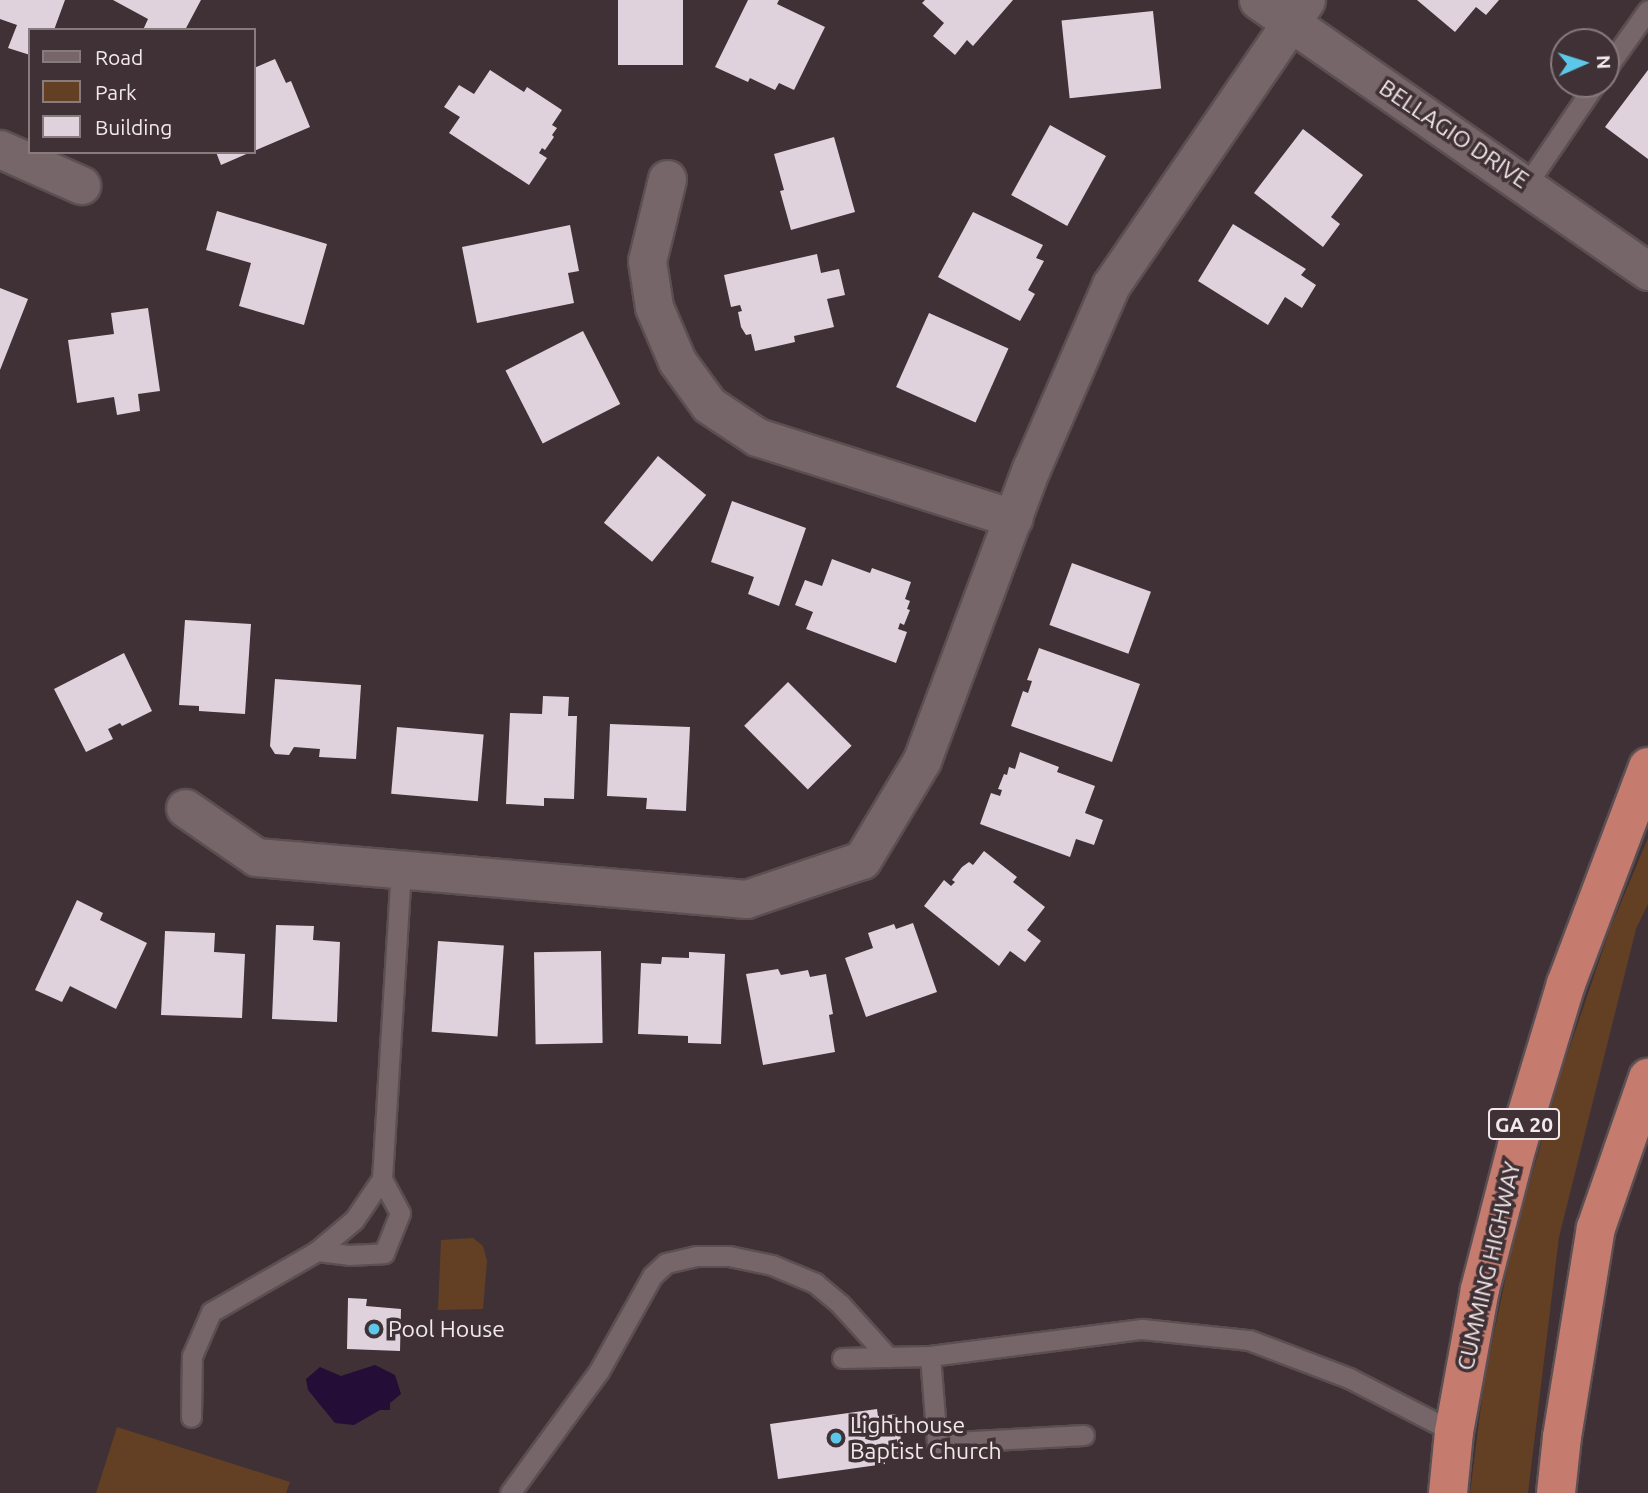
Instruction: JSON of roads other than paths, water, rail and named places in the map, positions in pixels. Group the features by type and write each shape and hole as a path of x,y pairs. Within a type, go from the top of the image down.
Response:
{"highway":[{"name":"CUMMING HIGHWAY","path":"1448,1493 1454,1432 1480,1289 1517,1146 1566,984 1648,767"},
{"path":"1556,1493 1562,1437 1597,1228 1648,1078"}],"street":[{"name":"BELLAGIO DRIVE","path":"1258,0 1298,11 1527,184 1648,271"},
{"path":"185,808 256,857 746,899 862,860 922,760 1013,518 1111,285 1298,11"},
{"path":"0,149 81,185"},
{"path":"667,180 647,261 654,307 677,361 709,405 757,437 1013,518"}],"lane":[{"path":"1620,49 1648,10"},
{"path":"1527,184 1585,98"},
{"path":"191,1417 192,1356 211,1312 317,1251 354,1220 382,1179 401,869"},
{"path":"317,1251 349,1255 384,1253 400,1213 382,1179"},
{"path":"510,1493 599,1371 652,1276 666,1263 696,1256 729,1256 782,1269 815,1283 840,1304 888,1357"},
{"path":"842,1358 930,1356 1142,1329 1249,1340 1349,1378 1454,1432"},
{"path":"930,1356 937,1443 1084,1436"}],"place":[{"name":"Pool House","path":"374,1329"},
{"name":"Lighthouse Baptist Church","path":"836,1438"}]}
